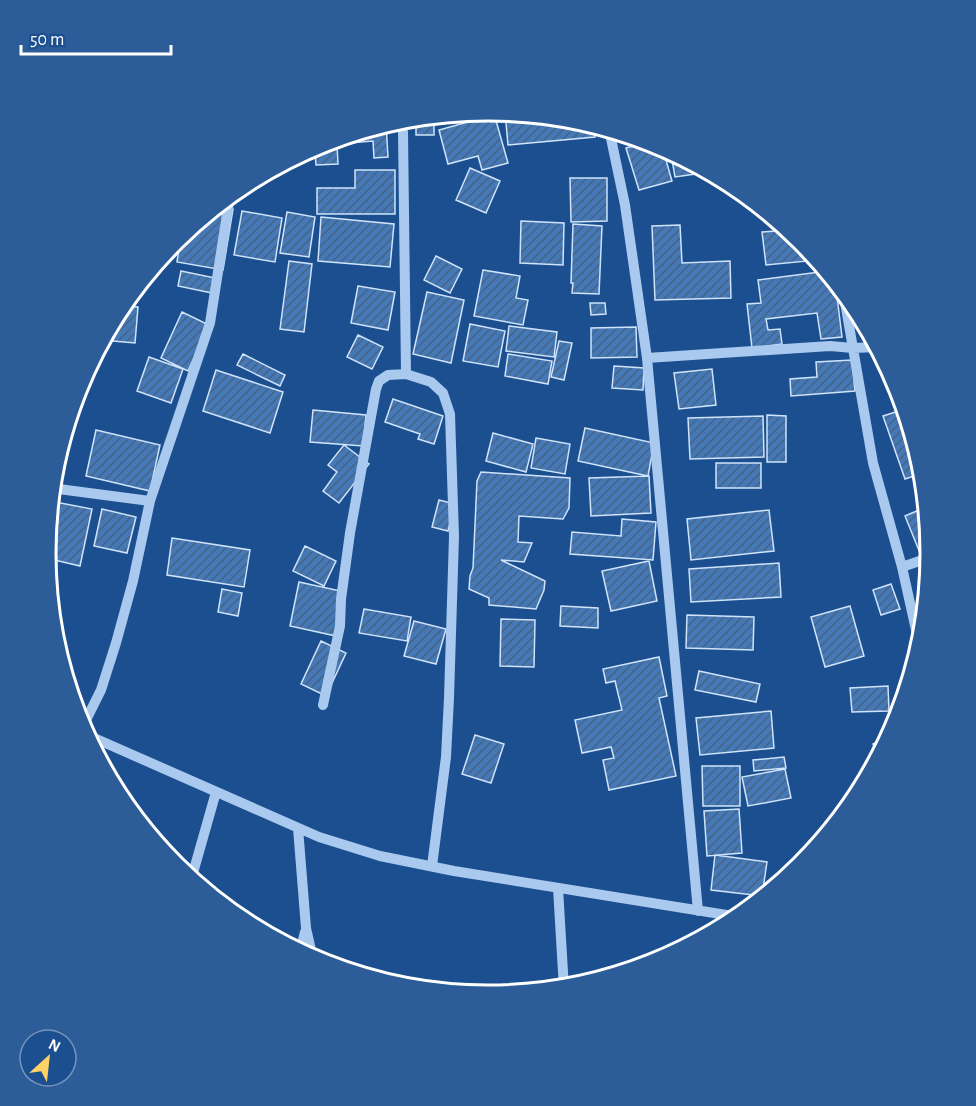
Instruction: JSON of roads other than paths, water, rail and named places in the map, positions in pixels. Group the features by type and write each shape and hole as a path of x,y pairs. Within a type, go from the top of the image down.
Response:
{"street":[{"path":"402,129 406,374"},
{"path":"611,138 625,205 647,358 698,911"},
{"path":"87,717 101,690 116,643 134,582 150,501 210,323 228,208"},
{"path":"847,311 873,463 902,567 914,623"},
{"path":"647,358 830,346 868,347"},
{"path":"323,705 340,626 341,599 350,533 376,389 379,381 388,375 406,374 431,382 443,393 450,414 454,536 449,698 446,757 432,866"},
{"path":"60,489 150,501"},
{"path":"902,567 920,561"},
{"path":"98,740 319,837 380,856 722,916"},
{"path":"194,870 216,792"},
{"path":"298,828 306,928 310,947"},
{"path":"558,888 563,979"},
{"path":"302,943 306,928"}]}
